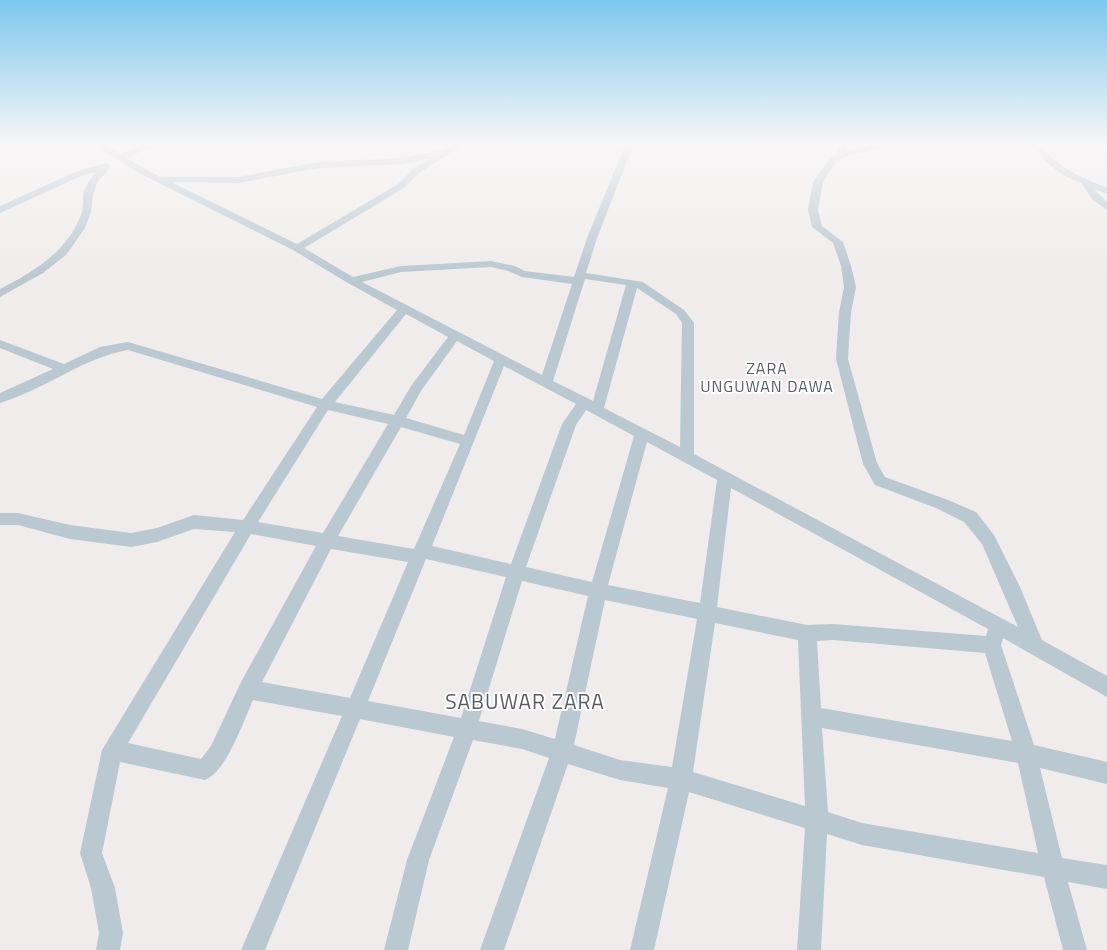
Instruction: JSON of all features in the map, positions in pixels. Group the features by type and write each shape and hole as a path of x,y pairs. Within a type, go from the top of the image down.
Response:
{"street":[{"path":"0,210 49,187"},
{"path":"0,294 43,270 58,258 70,243 85,216 91,187"},
{"path":"176,187 297,248 404,309 687,457 998,625 1107,687"},
{"path":"297,248 399,187"},
{"path":"546,383 592,238 612,187"},
{"path":"817,187 813,210 817,227 838,242 846,266 850,287 845,312 842,359 870,464 880,481 942,504 970,517 988,540 1011,587 1036,648"},
{"path":"1088,187 1107,207"},
{"path":"352,281 376,274 426,266 459,267 491,264 511,268 522,274 633,282 680,312 688,324 687,457"},
{"path":"396,950 418,860 467,729 516,572 569,424 591,407 633,282"},
{"path":"108,950 110,933 103,888 91,854 112,750 247,527 325,406 404,309"},
{"path":"112,750 205,770 218,754 248,689 327,541 416,389 455,336"},
{"path":"0,344 63,369"},
{"path":"0,398 104,350 128,346 325,406 397,421 468,441"},
{"path":"253,950 501,360"},
{"path":"492,950 562,752 598,591 642,434"},
{"path":"642,950 682,779 725,478"},
{"path":"0,519 18,519 70,532 131,540 157,536 194,522 247,527 420,554 516,572 707,614 807,633 833,632 992,646"},
{"path":"998,625 992,646 1026,754 1075,950"},
{"path":"807,633 817,820 809,950"},
{"path":"248,689 522,739 620,770 682,779 862,834 1107,877"},
{"path":"811,716 1026,754 1107,773"}],"district":[{"name":"ZARA UNGUWAN DAWA","path":"767,377"},
{"name":"SABUWAR ZARA","path":"525,702"}]}
